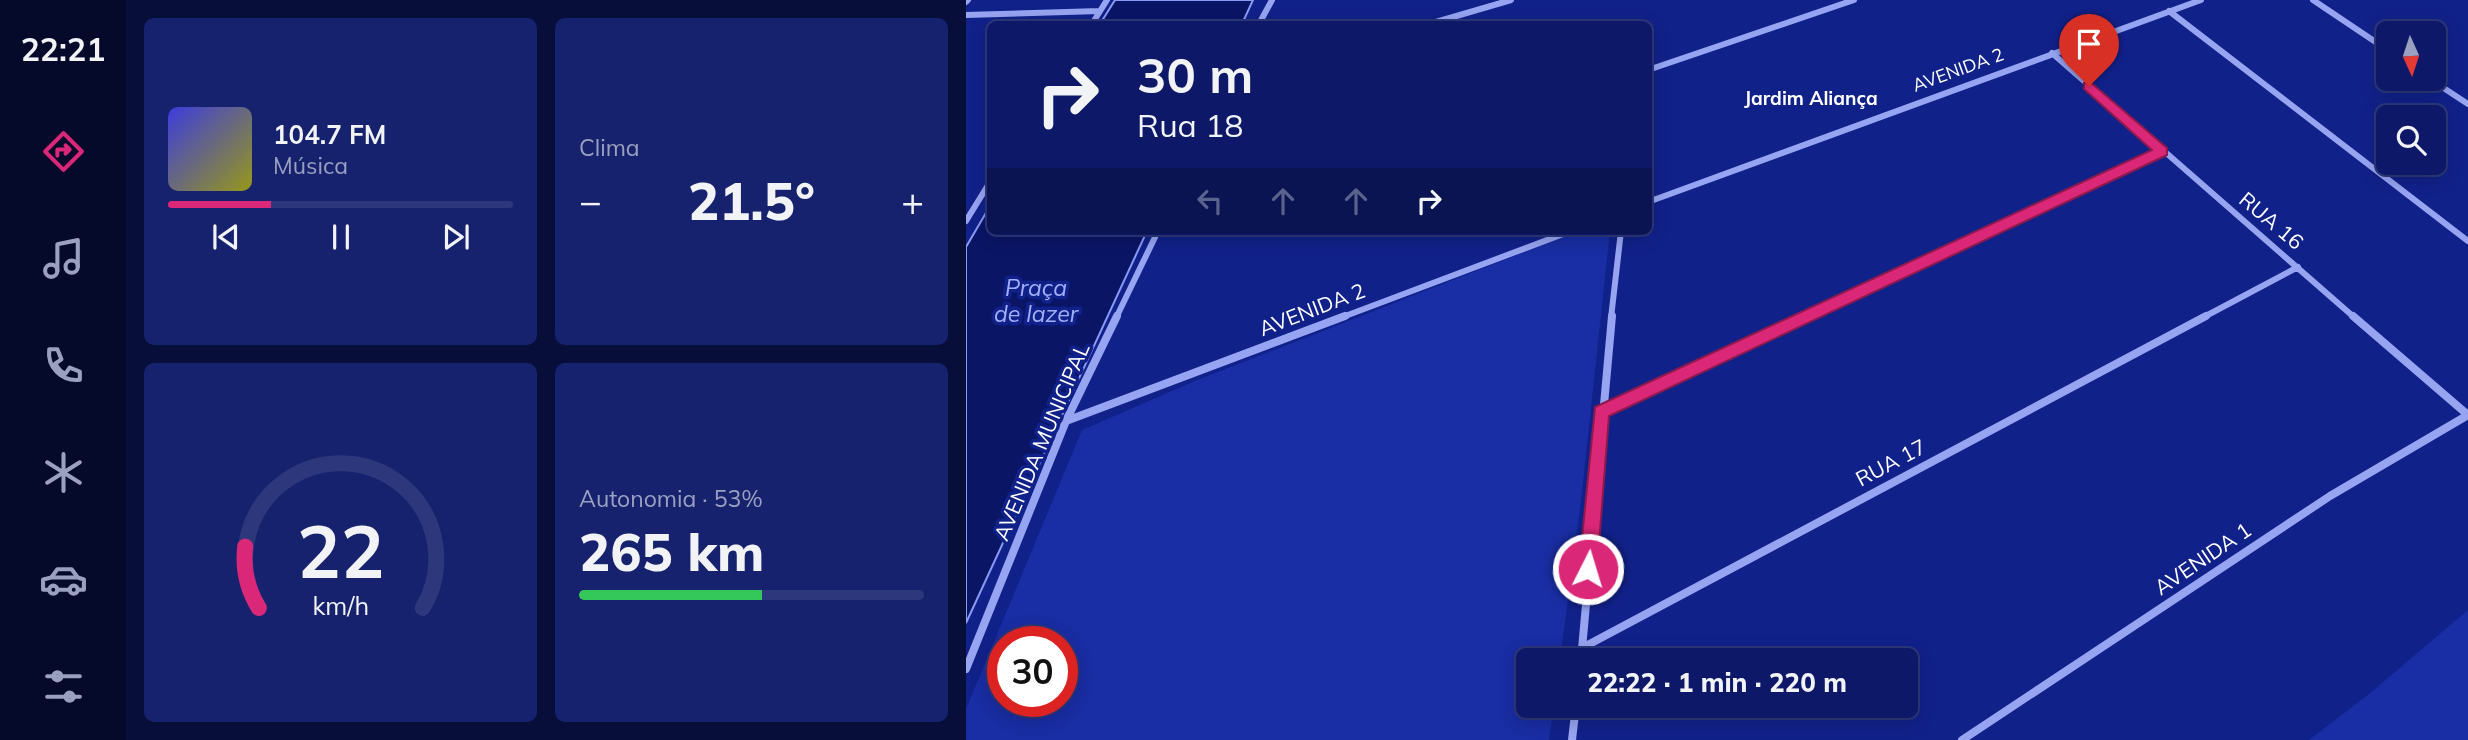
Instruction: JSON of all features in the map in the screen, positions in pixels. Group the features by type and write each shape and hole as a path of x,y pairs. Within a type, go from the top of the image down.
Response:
{"street":[{"path":"1093,21 1107,0"},
{"path":"1261,21 1272,0"},
{"path":"1439,21 1511,0"},
{"path":"1652,69 1854,0"},
{"name":"AVENIDA 2","path":"1652,201 2052,52 2201,0"},
{"path":"2313,0 2376,42"},
{"path":"966,15 1100,11"},
{"path":"2169,11 2468,241"},
{"name":"RUA 16","path":"2052,52 2162,152 2468,415"},
{"path":"2446,90 2468,104"},
{"path":"1601,412 2162,152"},
{"path":"966,221 987,187"},
{"name":"AVENIDA MUNICIPAL","path":"966,669 1066,421 1156,235"},
{"name":"AVENIDA 2","path":"1066,421 1560,235"},
{"path":"1582,648 1601,412 1620,235"},
{"name":"RUA 17","path":"1582,648 2298,267"},
{"name":"AVENIDA 1","path":"1962,740 2330,496 2468,415"},
{"path":"1572,740 1575,718"}],"shaded area":[{"path":"1568,235 1610,235 1581,501 1562,648 1516,648 1516,718 1552,718 1549,740 966,740 966,709 987,658 987,717 1078,717 1078,626 1001,626 1082,430 1195,381"},
{"path":"2468,610 2468,740 2309,740 2369,694"}],"water":[{"path":"1115,0 1253,0 1243,21 1102,21"},
{"name":"Praça de lazer","path":"987,211 987,235 1145,235 966,623 966,247"}],"district":[{"name":"Jardim Aliança","path":"1811,98"}],"route":[{"path":"1588,569 1601,412 2162,152 2089,86"}]}
